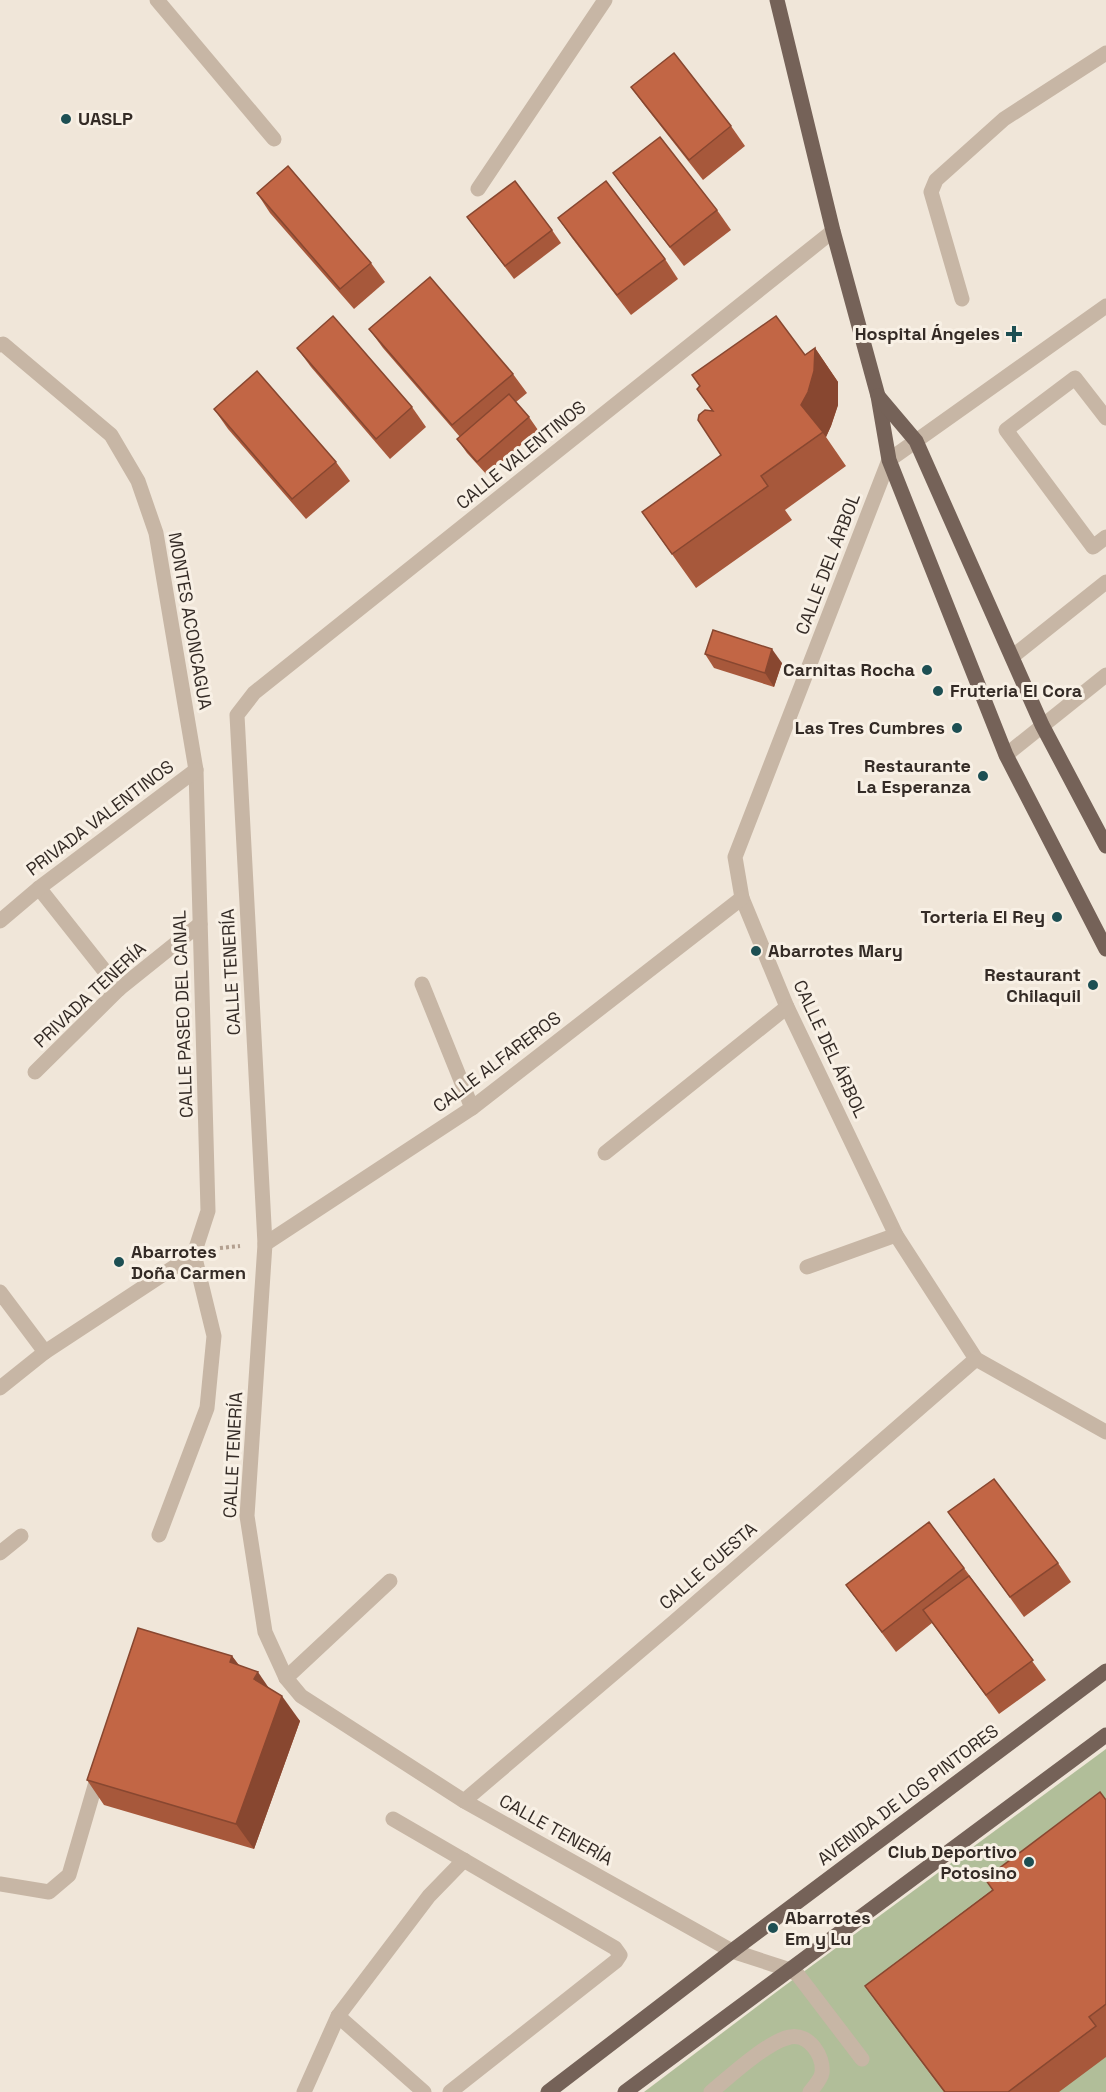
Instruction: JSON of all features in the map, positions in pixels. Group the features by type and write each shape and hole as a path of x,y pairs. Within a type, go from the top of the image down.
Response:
{"main road":[{"path":"777,0 834,231 878,396 890,460 1006,755 1106,949"},
{"path":"878,396 916,441 1042,725 1106,846"},
{"name":"AVENIDA DE LOS PINTORES","path":"548,2092 1106,1671"},
{"path":"625,2092 1106,1735"}],"street":[{"path":"157,0 274,139"},
{"path":"478,189 605,0"},
{"path":"962,299 931,192 936,180 1004,119 1106,53"},
{"name":"CALLE VALENTINOS","path":"237,715 254,693 834,231"},
{"path":"890,460 1106,306"},
{"name":"MONTES ACONCAGUA","path":"1,345 111,435 138,481 156,533 196,770"},
{"path":"1106,418 1075,378 1006,430 1093,547 1106,537"},
{"name":"CALLE DEL ÁRBOL","path":"890,460 735,856 742,898 787,1007 896,1234 976,1359 1106,1432"},
{"path":"1012,657 1106,582"},
{"path":"1006,755 1106,675"},
{"name":"CALLE TENERÍA","path":"237,715 265,1244 247,1516 265,1632 286,1678 301,1696 464,1801 732,1951 790,1970"},
{"name":"PRIVADA VALENTINOS","path":"0,921 39,888 196,770"},
{"name":"CALLE PASEO DEL CANAL","path":"194,1254 208,1212 196,770"},
{"path":"39,888 119,989"},
{"name":"CALLE ALFAREROS","path":"265,1244 472,1108 742,898"},
{"name":"PRIVADA TENERÍA","path":"35,1072 119,989 200,924"},
{"path":"422,984 472,1108"},
{"path":"605,1153 787,1007"},
{"path":"807,1267 896,1234"},
{"path":"0,1388 45,1352 194,1254 214,1336 207,1408 159,1535"},
{"path":"0,1292 45,1352"},
{"name":"CALLE CUESTA","path":"464,1801 976,1359"},
{"path":"0,1553 21,1536"},
{"path":"286,1678 390,1581"},
{"path":"0,1884 49,1892 69,1875 103,1760"},
{"path":"393,1819 615,1948 621,1955 450,2092"},
{"path":"304,2092 338,2016 429,1896 464,1860"},
{"path":"790,1970 798,1975 862,2059"},
{"path":"338,2016 424,2092"},
{"path":"711,2092 773,2043 792,2036 808,2041 822,2058 822,2075 810,2092"}],"path":[{"path":"210,1249 242,1245"}],"green space":[{"name":"Club Deportivo Potosino","path":"1106,1749 1106,2092 644,2092 783,1987"}],"building":[{"path":"674,53 731,126 689,160 631,87"},
{"path":"660,137 717,210 670,247 613,173"},
{"path":"288,166 371,263 340,289 257,193"},
{"path":"515,181 552,230 505,266 467,217"},
{"path":"606,181 665,259 617,295 558,218"},
{"path":"430,277 513,374 452,425 369,329"},
{"path":"333,316 412,407 376,439 297,348"},
{"path":"776,316 805,355 815,348 814,371 808,392 801,405 823,432 761,476 768,486 672,554 642,512 721,455 698,420 699,415 705,410 713,411 697,389 700,386 692,375"},
{"path":"257,371 336,462 292,499 214,409"},
{"path":"509,394 529,417 477,462 457,439"},
{"path":"713,630 772,649 765,673 705,654"},
{"path":"994,1479 1058,1563 1010,1597 948,1512"},
{"path":"929,1522 964,1568 882,1632 846,1585"},
{"path":"969,1576 1033,1660 986,1695 923,1610"},
{"path":"138,1628 232,1656 230,1662 258,1672 254,1679 282,1696 236,1824 87,1780"},
{"path":"1100,1792 1106,1800 1106,2004 1089,2017 1096,2026 1008,2092 945,2092 865,1986 993,1890 985,1879"}],"place":[{"name":"UASLP","path":"66,119"},
{"name":"Hospital Ángeles","path":"1014,334"},
{"name":"Carnitas Rocha","path":"927,670"},
{"name":"Fruteria El Cora","path":"938,691"},
{"name":"Las Tres Cumbres","path":"957,728"},
{"name":"Restaurante La Esperanza","path":"983,776"},
{"name":"Torteria El Rey","path":"1057,917"},
{"name":"Abarrotes Mary","path":"756,951"},
{"name":"Restaurant Chilaquil","path":"1093,985"},
{"name":"Abarrotes Doña Carmen","path":"119,1262"},
{"name":"Club Deportivo Potosino","path":"1029,1862"},
{"name":"Abarrotes Em y Lu","path":"773,1928"}]}
